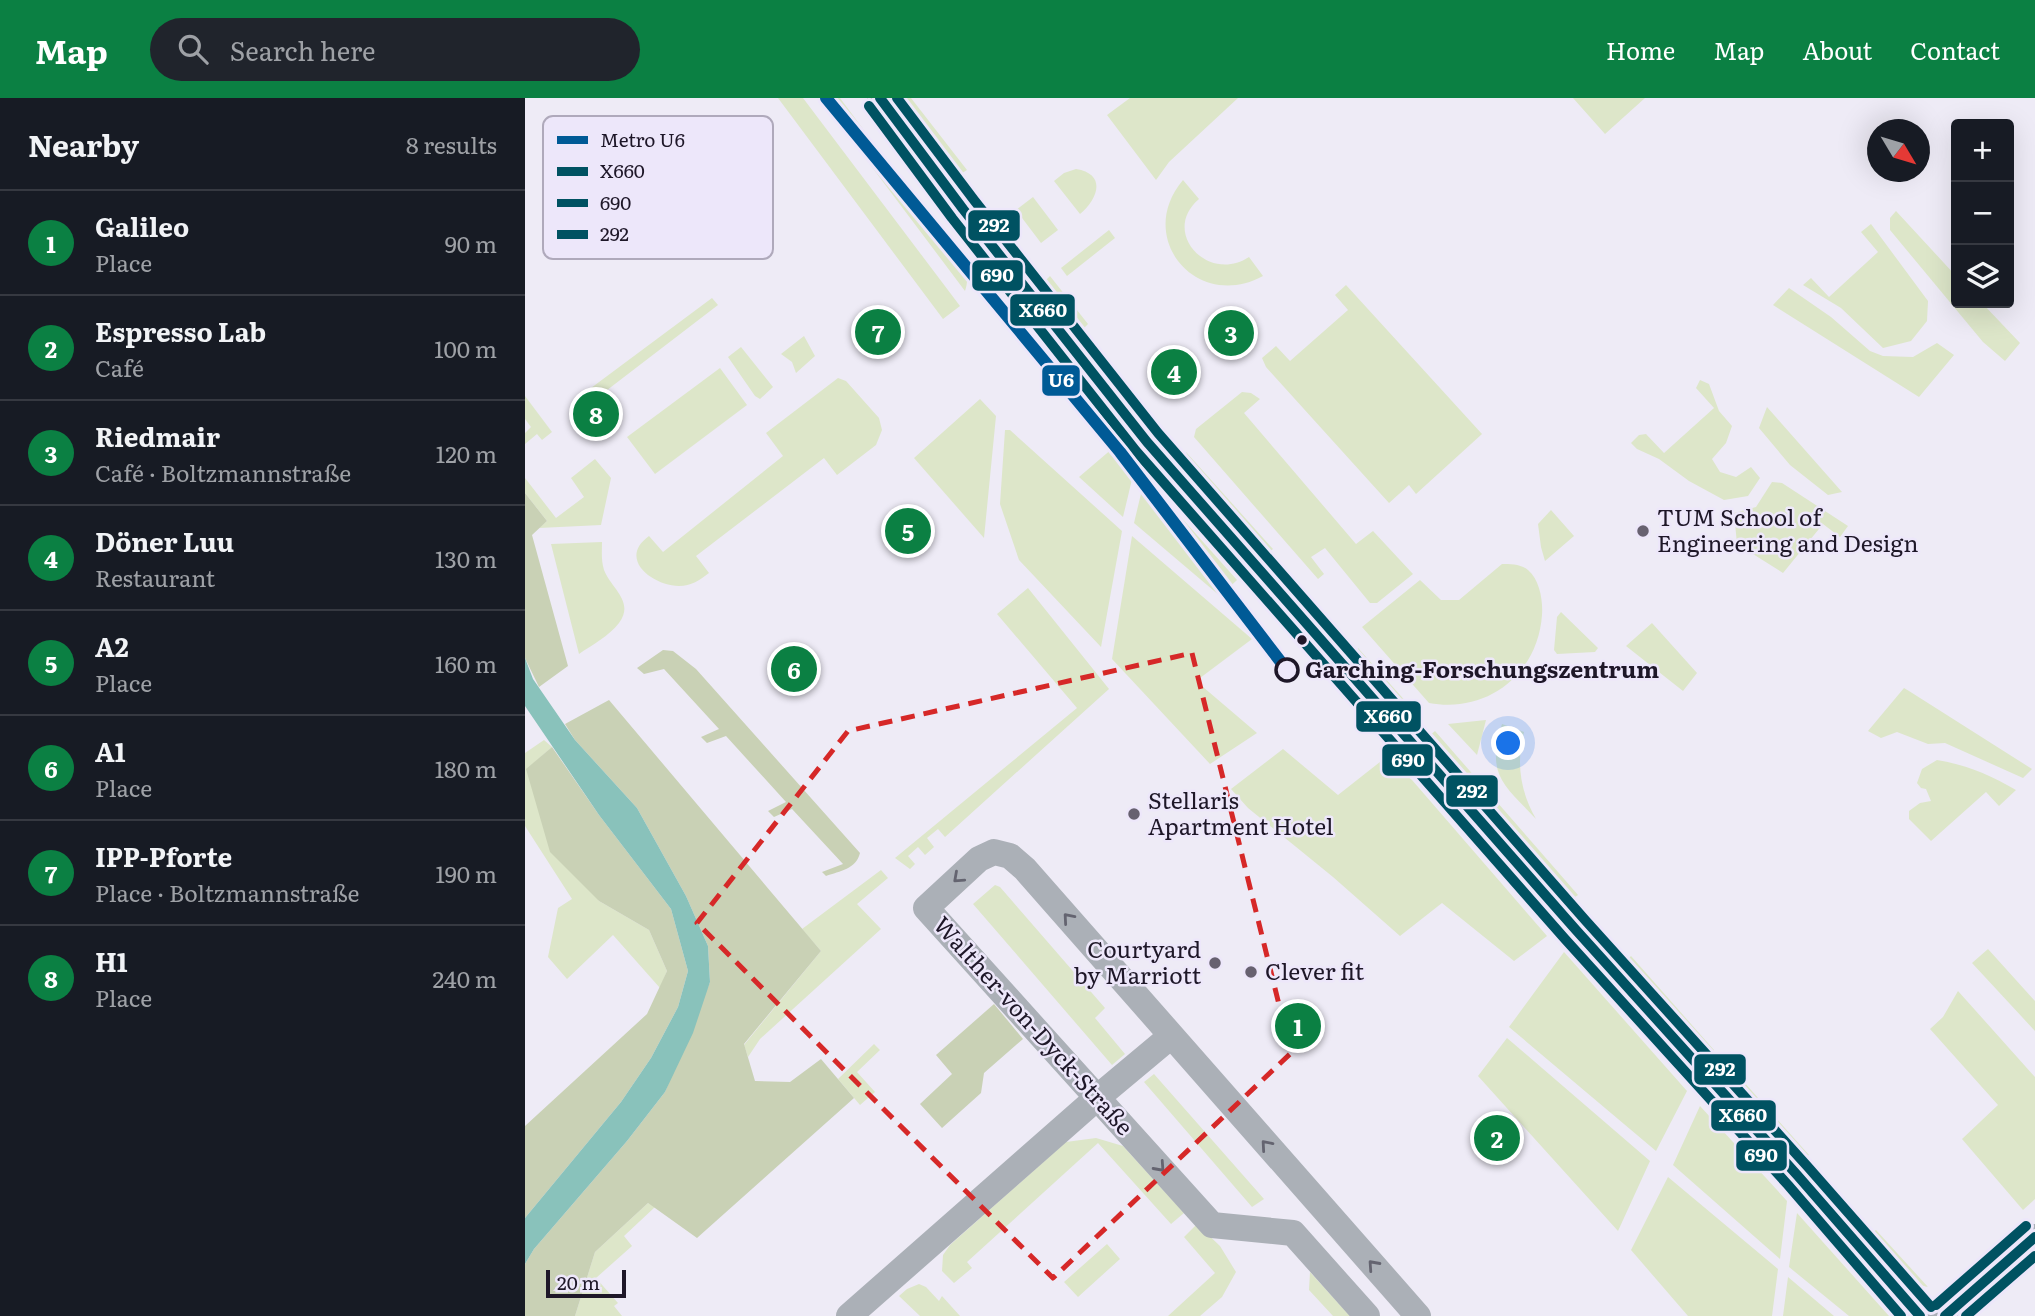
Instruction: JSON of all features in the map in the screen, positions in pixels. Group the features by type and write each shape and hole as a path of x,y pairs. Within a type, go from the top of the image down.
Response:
{"street":[{"path":"880,98 1016,277 1147,442 1920,1316"},
{"name":"Walther-von-Dyck-Straße","path":"1367,1316 1293,1233 1212,1225 926,908 979,859 993,852 1010,856 1418,1316"},
{"path":"849,1316 1171,1036"},
{"path":"1945,1316 2035,1237"}],"highlighted area":[{"path":"1192,653 1291,1053 1053,1278 697,923 848,731"}],"shaded area":[{"path":"778,98 803,98 960,306 943,319"},
{"path":"820,98 840,98 961,260 967,275 965,291"},
{"path":"900,98 911,98 967,170 959,175"},
{"path":"1130,98 1238,98 1169,162 1156,180 1107,115"},
{"path":"1573,98 1645,98 1605,134"},
{"path":"1076,169 1086,172 1096,181 1095,194 1080,214 1054,181 1064,173"},
{"path":"1183,180 1199,199 1188,212 1185,226 1187,239 1194,251 1218,264 1233,264 1249,257 1263,276 1239,285 1216,284 1196,277 1180,263 1169,245 1166,225 1170,202"},
{"path":"1033,197 1058,230 1041,243 1016,210"},
{"path":"1896,211 1951,271 1951,303 1890,230 1890,218"},
{"path":"1871,224 1928,301 1927,321 1911,341 1883,348 1841,308 1803,285 1811,278 1829,297 1878,252 1861,232"},
{"path":"1109,230 1115,238 1067,276 1061,268"},
{"path":"1050,276 1088,324 1081,331 1043,283"},
{"path":"1346,285 1482,434 1416,494 1409,485 1389,503 1266,367 1262,358 1276,346 1290,361 1348,310 1335,295"},
{"path":"1789,288 1831,317 1870,351 1883,356 1913,357 1937,343 1954,355 1919,397 1773,305"},
{"path":"712,298 718,305 598,397 591,388"},
{"path":"1955,308 1987,308 2020,343 2005,361 1983,342"},
{"path":"804,336 815,356 796,373 792,362 781,354"},
{"path":"741,347 773,387 760,399 755,396 728,357"},
{"path":"720,368 747,405 655,474 627,437"},
{"path":"838,378 846,381 879,418 882,430 876,445 837,475 824,458 696,556 709,573 695,582 683,586 669,585 642,570 637,554 640,545 649,536 663,552 783,456 766,433"},
{"path":"1700,380 1709,384 1719,411 1732,426 1726,443 1712,459 1720,472 1736,477 1751,467 1760,478 1748,496 1724,500 1631,443 1639,435 1646,434 1664,453 1714,408 1696,388"},
{"path":"1242,392 1251,393 1260,399 1244,413 1356,544 1373,531 1413,574 1377,603 1370,603 1325,548 1311,557 1324,574 1318,579 1194,437 1196,429"},
{"path":"525,396 552,432 542,440 537,434 525,444 525,433 531,427 525,419"},
{"path":"980,399 996,416 984,538 914,458"},
{"path":"1767,407 1842,492 1828,495 1790,465 1759,428"},
{"path":"1005,430 1010,430 1122,531 1101,647 1019,560 1000,504"},
{"path":"1113,448 1134,471 1123,517 1079,477"},
{"path":"1186,452 1273,549 1267,554 1190,469"},
{"path":"595,459 611,478 601,525 539,528 547,521 525,493 525,478 556,518 584,497 571,478"},
{"path":"1144,481 1171,506 1237,580 1220,596 1134,523"},
{"path":"1772,482 1782,483 1848,526 1840,537 1823,524 1783,573 1737,544 1734,513 1756,507"},
{"path":"525,493 547,521 532,535 568,666 539,687 525,658"},
{"path":"1551,510 1574,536 1545,561 1538,524"},
{"path":"1132,536 1252,639 1196,681 1257,733 1210,764 1112,659"},
{"path":"602,542 604,570 623,602 623,615 610,632 579,654 551,544"},
{"path":"1502,564 1525,568 1538,585 1542,615 1531,655 1520,672 1489,696 1450,705 1429,703 1362,627 1420,580 1441,600 1459,600"},
{"path":"1290,573 1350,641 1348,649 1283,579"},
{"path":"1028,588 1109,689 945,837 938,829 927,838 934,847 925,855 918,847 908,856 915,864 910,869 895,858 1077,708 997,614"},
{"path":"1561,612 1598,648 1595,652 1557,654 1554,650 1557,617"},
{"path":"1652,623 1697,673 1683,691 1626,646"},
{"path":"1358,648 1408,704 1401,710 1357,661"},
{"path":"663,650 673,651 696,669 860,853 855,863 847,869 826,876 822,872 843,864 792,809 774,817 768,811 786,802 726,736 707,743 701,737 719,729 664,669 644,674 637,668"},
{"path":"525,658 533,679 575,740 637,808 686,896 708,946 710,982 693,1033 665,1092 627,1141 534,1249 525,1264 525,1218 621,1102 651,1058 678,1007 688,971 671,909 599,815 525,706"},
{"path":"1904,688 2032,769 2023,778 1945,743 1928,744 1897,732 1881,738 1868,731"},
{"path":"609,700 821,951 744,1044 755,1081 790,1082 821,1059 854,1098 697,1238 648,1203 595,1252 575,1316 525,1316 525,1264 534,1249 627,1141 665,1092 710,982 708,946 686,896 637,808 575,740 565,724"},
{"path":"1486,720 1477,755 1448,724"},
{"path":"1502,724 1524,732 1520,755 1521,777 1526,798 1536,819 1507,787 1497,767 1496,755"},
{"path":"1435,731 1578,895 1572,899 1428,737"},
{"path":"544,740 552,747 527,769 599,901 649,930 667,971 660,988 613,935 567,979 548,957 558,908 572,899 525,826 525,753"},
{"path":"552,747 599,815 671,909 688,971 678,1007 651,1058 621,1102 525,1218 525,1126 647,1014 667,971 649,930 599,901 550,852 526,769"},
{"path":"1283,749 1338,795 1385,758 1412,780 1547,936 1514,961 1442,903 1400,936 1248,808 1231,789"},
{"path":"1937,760 1978,771 2016,790 1999,806 1986,792 1931,841 1909,819 1909,811 1920,803 1931,801 1926,789 1917,783 1922,769"},
{"path":"881,870 888,878 857,904 881,929 760,1039 748,1057 744,1045 821,951 802,929"},
{"path":"995,885 1000,887 1105,1008 1095,1018 1125,1054 1112,1065 973,904"},
{"path":"1988,949 2035,1001 2035,1031 1972,963"},
{"path":"1564,952 1687,1091 1656,1151 1509,1027"},
{"path":"1631,956 1714,1050 1709,1055 1627,960"},
{"path":"1958,991 2035,1077 2035,1199 2023,1210 1962,1139 1998,1105 1930,1029 1943,1017"},
{"path":"994,1004 1023,1039 984,1073 981,1093 942,1128 920,1104 952,1074 936,1055"},
{"path":"1507,1038 1650,1161 1618,1231 1478,1076"},
{"path":"874,1044 880,1050 857,1072 875,1092 860,1105 838,1079"},
{"path":"1735,1072 1809,1155 1803,1159 1729,1077"},
{"path":"1154,1074 1264,1199 1252,1207 1144,1082"},
{"path":"1700,1106 1787,1201 1780,1259 1673,1165"},
{"path":"1096,1138 1123,1146 1184,1213 1171,1224 1098,1143 967,1262 972,1268 954,1283 942,1271 943,1255 950,1245 1066,1142"},
{"path":"1668,1177 1778,1269 1772,1316 1688,1316 1631,1250"},
{"path":"648,1203 655,1207 624,1236 632,1246 596,1278 618,1303 614,1306 622,1316 575,1316 595,1252"},
{"path":"1797,1213 1889,1316 1849,1316 1789,1267"},
{"path":"1197,1224 1220,1246 1236,1272 1222,1297 1200,1316 1168,1316 1215,1273 1184,1237"},
{"path":"1876,1230 1928,1287 1912,1283 1870,1234"},
{"path":"1107,1244 1120,1259 1078,1297 1064,1282"},
{"path":"1310,1272 1350,1316 1333,1316 1309,1290"},
{"path":"1788,1277 1834,1316 1783,1316"},
{"path":"919,1284 926,1287 939,1301 942,1296 960,1316 920,1316 899,1296"}],"metro line":[{"name":"U6","path":"826,98 1120,452 1287,670"}],"transit line":[{"name":"X660","path":"880,98 963,209 1147,442 1920,1316"},
{"name":"292","path":"897,98 1158,433 1586,921 1931,1307"},
{"name":"690","path":"869,106 952,218 1136,451 1565,939 1788,1185 1901,1316"},
{"name":"292","path":"1936,1305 2026,1226"},
{"name":"X660","path":"1945,1316 2035,1237"},
{"name":"690","path":"1966,1316 2035,1256"}],"place":[{"name":"IPP-Pforte","path":"878,332"},
{"name":"Riedmair","path":"1231,333"},
{"name":"Döner Luu","path":"1174,372"},
{"name":"H1","path":"596,414"},
{"name":"A2","path":"908,531"},
{"name":"TUM School of Engineering and Design","path":"1643,531"},
{"name":"A1","path":"794,669"},
{"name":"Garching-Forschungszentrum","path":"1287,670"},
{"name":"Stellaris Apartment Hotel","path":"1134,814"},
{"name":"Courtyard by Marriott","path":"1215,963"},
{"name":"Clever fit","path":"1251,972"},
{"name":"Galileo","path":"1298,1026"},
{"name":"Espresso Lab","path":"1497,1138"}]}
